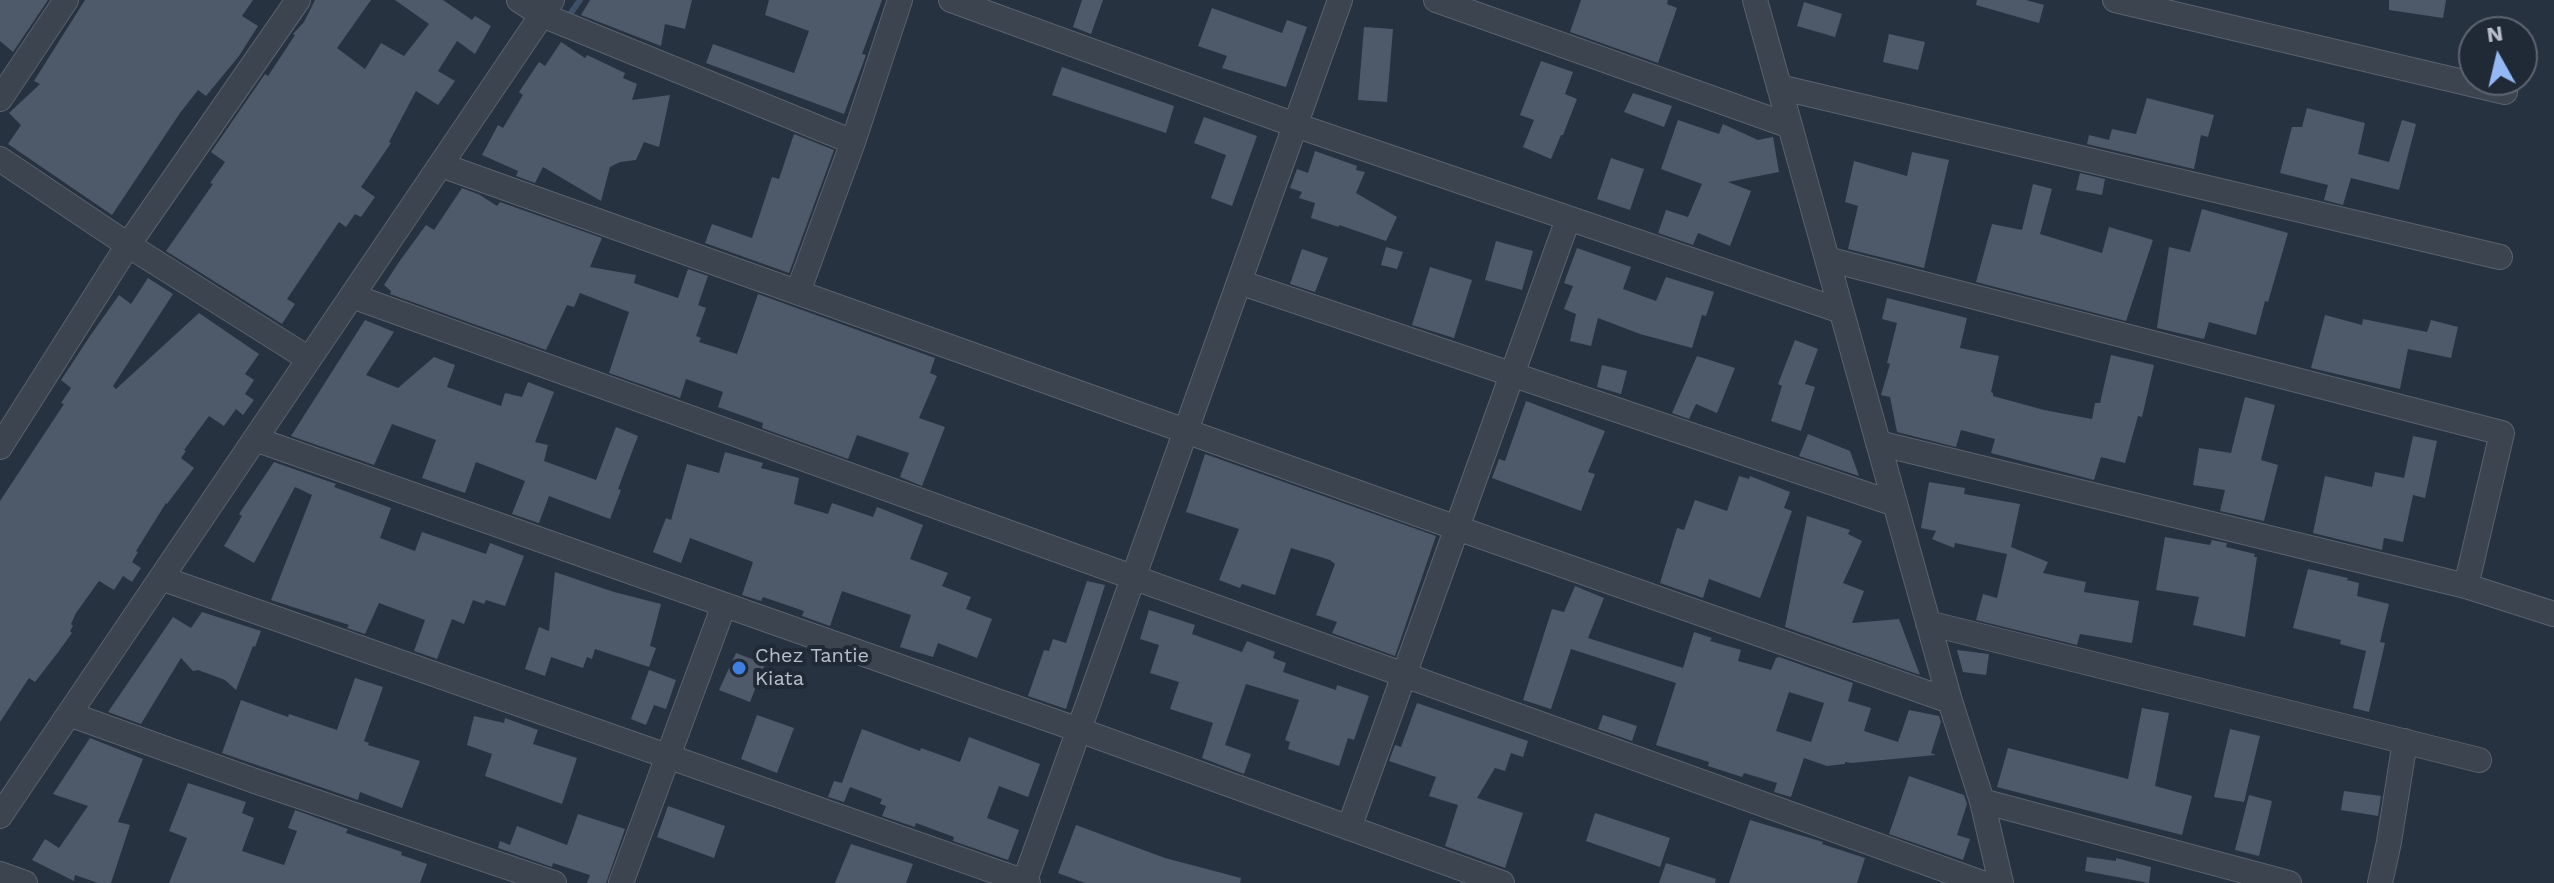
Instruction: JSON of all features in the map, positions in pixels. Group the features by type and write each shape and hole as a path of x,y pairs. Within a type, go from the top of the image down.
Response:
{"street":[{"path":"0,99 66,0"},
{"path":"3,434 128,245 298,0"},
{"path":"519,0 547,8 853,142"},
{"path":"798,292 853,142 900,0"},
{"path":"951,0 1295,125 1841,311"},
{"path":"161,578 1025,883 1340,0"},
{"path":"1436,0 1790,126"},
{"path":"1755,0 1950,701 1982,801 2001,883"},
{"path":"2115,0 2458,81"},
{"path":"0,816 547,8"},
{"path":"1779,87 2500,257"},
{"path":"0,159 128,245 309,359"},
{"path":"441,165 1950,701"},
{"path":"1349,828 1568,219"},
{"path":"1827,259 2502,433 2466,586"},
{"path":"1239,282 1895,504"},
{"path":"352,296 1982,883"},
{"path":"255,439 1502,883"},
{"path":"1878,443 2466,586 2554,614"},
{"path":"621,883 724,605"},
{"path":"1928,623 2479,760"},
{"path":"69,714 554,883"},
{"path":"2380,883 2405,741"},
{"path":"1982,801 2289,883"},
{"path":"0,874 25,883"}],"building":[{"path":"0,0 48,0 13,52 0,41"},
{"path":"85,0 253,0 242,16 258,26 239,56 206,96 198,90 180,113 112,215 8,144 21,125 9,113 40,84 34,81"},
{"path":"315,0 371,0 337,48 365,69 381,43 404,56 429,24 395,0 443,0 472,20 475,16 491,26 475,54 457,41 438,71 455,81 438,105 416,91 391,143 361,187 375,197 361,217 355,214 346,227 339,222 287,299 295,304 282,324 166,251 225,162 211,152 265,74 268,76"},
{"path":"590,0 692,0 685,29 665,24 661,46 581,15"},
{"path":"769,0 882,0 844,114 706,63 713,44 794,73 809,31 765,15"},
{"path":"1082,0 1103,0 1091,34 1073,27"},
{"path":"1581,0 1668,0 1667,4 1677,8 1658,63 1570,32"},
{"path":"1977,0 2026,0 2044,5 2039,23 1976,5"},
{"path":"2389,0 2446,0 2443,18 2389,10"},
{"path":"1804,2 1842,14 1835,37 1797,26"},
{"path":"1212,8 1282,33 1287,20 1307,27 1286,87 1222,68 1227,56 1198,46"},
{"path":"1364,27 1393,29 1387,102 1358,100"},
{"path":"1889,34 1925,42 1918,70 1883,62"},
{"path":"561,42 585,58 587,55 625,73 623,78 637,84 632,100 670,95 659,147 644,142 636,160 610,167 601,201 543,167 535,183 516,176 518,171 482,155 498,125 503,128 523,95 519,92 539,62 545,66"},
{"path":"1541,61 1573,72 1565,94 1577,99 1551,159 1523,147 1534,120 1520,115"},
{"path":"1062,67 1174,106 1166,133 1052,95"},
{"path":"1633,93 1672,106 1664,127 1624,112"},
{"path":"2147,98 2214,115 2208,137 2201,135 2194,169 2087,144 2089,135 2109,140 2112,129 2136,134"},
{"path":"2307,108 2365,123 2358,154 2389,162 2402,120 2416,124 2399,190 2351,178 2343,205 2324,200 2328,185 2280,173 2292,127 2302,127"},
{"path":"1204,117 1257,136 1232,206 1211,198 1226,155 1194,143"},
{"path":"1678,120 1719,134 1723,124 1758,140 1773,137 1779,172 1728,182 1751,191 1730,246 1698,233 1693,245 1658,233 1666,210 1688,217 1702,184 1661,169"},
{"path":"794,134 834,150 789,273 705,243 712,224 752,238 772,177 779,179"},
{"path":"1315,151 1357,166 1356,170 1365,172 1356,193 1397,217 1386,241 1311,218 1315,203 1299,198 1302,192 1290,188 1297,169 1308,173"},
{"path":"1912,152 1949,160 1924,268 1848,249 1858,206 1845,202 1854,161 1907,176"},
{"path":"1611,158 1644,169 1630,210 1597,199"},
{"path":"2080,173 2105,179 2102,195 2076,190"},
{"path":"2033,184 2052,189 2040,234 2102,253 2109,227 2153,240 2126,321 1976,282 1992,224 2022,230"},
{"path":"462,188 497,206 500,202 602,238 590,267 636,275 634,283 678,298 688,269 708,276 698,305 706,308 696,336 701,338 699,342 737,354 758,294 935,358 930,373 937,376 919,418 945,427 922,486 900,477 909,453 857,435 848,459 762,428 763,423 718,407 723,392 686,379 680,398 609,373 629,312 580,293 574,307 567,305 546,350 390,294 391,291 384,285 399,262 426,225 434,230"},
{"path":"2202,209 2288,233 2256,335 2209,322 2204,339 2157,328 2169,247 2190,252"},
{"path":"1496,241 1533,251 1522,290 1485,280"},
{"path":"1386,247 1403,252 1397,269 1381,265"},
{"path":"1577,248 1631,267 1623,289 1656,301 1666,277 1714,292 1706,316 1702,315 1692,348 1640,334 1598,318 1591,346 1570,341 1576,314 1564,309 1573,286 1564,283"},
{"path":"1302,249 1328,258 1315,292 1290,284"},
{"path":"1430,267 1472,280 1454,338 1412,325"},
{"path":"148,278 173,294 113,386 116,389 199,313 259,354 245,374 254,380 245,394 254,400 243,415 236,409 224,426 209,416 181,458 194,468 166,503 136,551 132,562 141,568 132,582 123,576 114,590 99,581 76,613 71,624 72,633 35,682 29,678 0,722 0,501 64,404 61,403 71,388 61,380 90,336 119,295 131,304"},
{"path":"1887,298 1967,318 1960,348 1999,356 1991,392 1993,396 2044,410 2092,419 2095,403 2100,403 2111,355 2154,365 2142,417 2138,416 2125,463 2101,457 2094,480 1991,453 1995,439 1961,430 1956,447 1897,432 1890,397 1881,395 1897,323 1882,319"},
{"path":"2325,315 2362,325 2363,319 2427,332 2431,320 2458,327 2451,358 2408,349 2400,389 2311,368"},
{"path":"365,320 394,332 366,375 398,388 434,357 455,365 447,387 501,406 505,393 522,397 528,382 554,392 535,442 548,445 544,461 596,480 616,427 638,436 610,519 549,496 539,523 512,514 525,481 476,462 465,493 422,478 436,440 392,424 374,465 291,436"},
{"path":"1795,340 1818,349 1805,384 1815,387 1801,431 1771,421 1782,386 1778,384"},
{"path":"1697,356 1735,368 1717,413 1696,404 1689,419 1672,413"},
{"path":"1602,365 1627,371 1621,394 1597,387"},
{"path":"2245,397 2275,405 2261,460 2278,465 2264,521 2220,511 2225,490 2193,485 2199,448 2231,453"},
{"path":"1526,401 1605,431 1588,472 1595,474 1581,511 1492,478 1499,459 1505,461"},
{"path":"1808,434 1850,451 1859,476 1799,456"},
{"path":"2413,436 2437,441 2425,498 2413,495 2403,542 2384,538 2382,550 2313,533 2325,476 2372,487 2375,472 2404,478"},
{"path":"725,452 763,463 761,468 799,478 794,504 828,514 832,503 873,517 877,507 923,525 910,559 948,573 942,586 971,597 966,609 992,619 977,658 938,643 933,657 900,647 911,615 842,591 830,626 802,616 804,611 763,597 761,601 742,595 753,562 690,538 681,563 653,552 666,518 671,520 687,464 719,473"},
{"path":"1205,454 1436,536 1395,656 1332,633 1337,622 1316,615 1335,564 1330,560 1291,548 1275,595 1219,580 1239,529 1186,512"},
{"path":"274,462 391,508 380,538 415,551 422,532 486,554 490,543 524,556 505,606 473,600 464,624 452,619 437,659 414,651 425,620 379,603 365,634 347,628 349,625 271,600 312,495 295,487 254,563 224,546 242,516 239,514"},
{"path":"1739,476 1749,479 1750,476 1790,492 1784,508 1792,511 1760,598 1709,579 1703,598 1660,583 1677,528 1684,530 1695,500 1727,511"},
{"path":"1929,482 1965,488 1964,494 2020,504 2011,547 2048,562 2043,573 2086,582 2084,592 2139,601 2132,643 2080,634 2077,645 1976,620 1983,594 1997,598 2007,554 1955,543 1954,548 1932,539 1936,531 1921,528"},
{"path":"1807,516 1850,530 1848,534 1862,541 1843,583 1864,591 1852,623 1899,619 1920,675 1785,627"},
{"path":"2165,537 2210,545 2212,540 2255,554 2245,637 2193,625 2199,597 2156,590"},
{"path":"2308,569 2348,578 2359,583 2357,596 2389,604 2380,642 2385,643 2369,712 2353,708 2366,651 2340,644 2341,640 2293,628"},
{"path":"555,572 661,604 650,646 656,648 649,667 595,649 592,659 587,657 583,668 551,657 545,676 525,669 539,627 549,631"},
{"path":"1087,581 1105,585 1066,709 1028,696 1044,650 1049,651 1053,639 1066,643"},
{"path":"1575,586 1604,598 1588,638 1683,668 1694,632 1712,638 1710,641 1741,650 1738,661 1771,670 1779,657 1853,683 1848,701 1871,708 1864,731 1898,742 1909,710 1939,716 1941,722 1931,753 1936,755 1827,766 1804,758 1791,797 1774,792 1777,783 1744,773 1742,777 1708,766 1709,762 1656,745 1676,683 1571,649 1551,709 1523,700 1552,609 1564,612","holes":["1789,692 1824,703 1811,742 1776,731"]},
{"path":"1149,610 1195,625 1192,634 1242,652 1247,641 1275,652 1273,658 1286,663 1283,672 1336,690 1337,685 1369,696 1354,740 1348,738 1339,766 1288,749 1290,742 1285,740 1299,700 1246,684 1225,745 1251,754 1244,774 1202,758 1213,723 1170,709 1179,682 1150,673 1159,645 1140,639"},
{"path":"202,612 261,631 236,690 225,680 193,671 181,658 141,724 108,712 173,617 191,628"},
{"path":"1957,650 1989,654 1986,675 1963,672"},
{"path":"736,653 765,664 750,702 719,690"},
{"path":"649,670 676,680 666,709 654,705 646,725 631,719"},
{"path":"355,678 383,687 364,741 368,745 420,761 402,808 360,792 358,800 222,753 241,700 337,730"},
{"path":"1417,703 1528,741 1523,757 1511,753 1505,771 1495,768 1477,798 1523,813 1505,868 1445,846 1458,805 1429,796 1436,777 1389,761 1395,745 1401,747"},
{"path":"2142,708 2169,713 2155,786 2192,796 2182,835 1997,787 2008,748 2128,779"},
{"path":"757,715 794,728 777,773 741,759"},
{"path":"1603,715 1637,726 1632,741 1598,729"},
{"path":"474,716 504,723 505,718 538,730 533,744 577,758 562,804 485,776 492,754 467,745"},
{"path":"862,729 960,762 969,737 1040,764 1028,797 999,786 987,818 1019,830 1008,860 953,841 954,837 916,823 915,827 882,816 886,806 880,804 882,799 850,787 844,802 828,797 834,781 842,783"},
{"path":"2230,729 2260,736 2244,802 2214,797"},
{"path":"90,738 143,759 118,822 130,825 111,883 98,883 75,875 74,881 32,860 45,839 59,848 88,806 53,794"},
{"path":"1909,776 1964,795 1967,804 1957,835 1970,839 1963,860 1889,834"},
{"path":"188,783 246,802 242,813 254,818 242,851 284,865 297,831 288,828 295,810 348,829 346,833 427,864 420,883 169,883 187,838 169,831"},
{"path":"2344,791 2381,796 2378,816 2341,810"},
{"path":"2249,795 2272,801 2259,856 2235,850"},
{"path":"668,806 725,826 714,858 657,837"},
{"path":"1595,813 1670,838 1660,867 1586,841"},
{"path":"578,814 625,829 606,883 587,883 590,875 553,863 552,867 498,848 500,841 510,845 517,826 567,845"},
{"path":"1750,820 1865,858 1857,883 1729,883"},
{"path":"1076,825 1165,858 1241,878 1240,883 1085,883 1058,873"},
{"path":"851,844 913,864 906,883 835,883"},
{"path":"2087,857 2116,861 2116,858 2151,867 2149,883 2085,871"},
{"path":"1666,863 1716,879 1715,883 1659,883"}],"waterway":[{"path":"568,17 580,0"}],"place":[{"name":"Chez Tantie Kiata","path":"739,668"}]}
